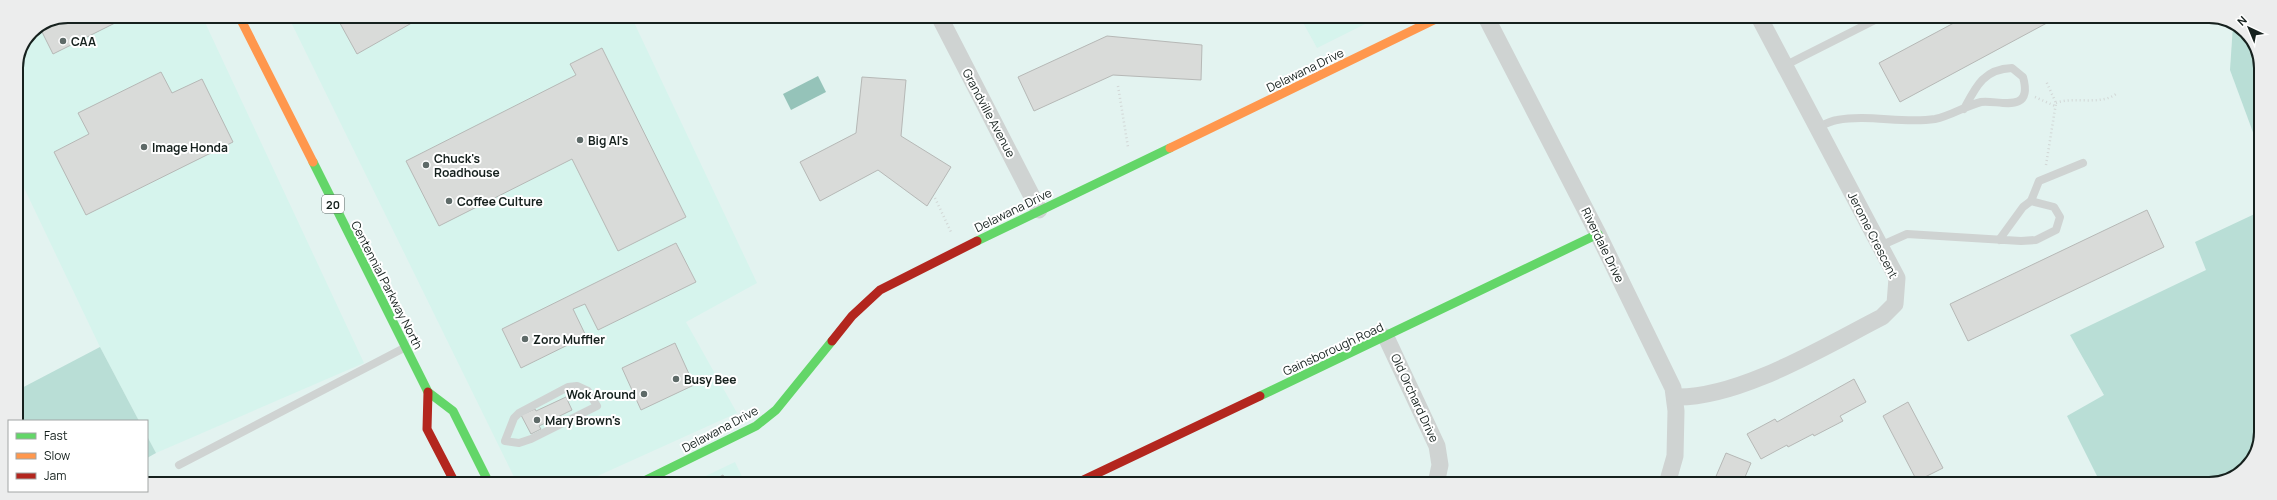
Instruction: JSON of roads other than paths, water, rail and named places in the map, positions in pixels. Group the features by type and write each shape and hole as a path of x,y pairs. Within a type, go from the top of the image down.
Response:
{"street":[{"name":"Centennial Parkway North","path":"243,23 428,392 453,411 486,477"},
{"name":"Grandville Avenue","path":"943,23 1039,210"},
{"name":"Delawana Drive","path":"652,477 756,426 776,410 852,316 880,290 1039,210 1428,23"},
{"name":"Riverdale Drive","path":"1489,23 1598,234 1673,388 1675,397 1675,456 1669,477"},
{"name":"Jerome Crescent","path":"1675,397 1704,395 1755,381 1882,317 1895,304 1897,278 1762,23"},
{"name":"Gainsborough Road","path":"1092,477 1598,234"},
{"name":"Old Orchard Drive","path":"1386,337 1437,446 1440,465 1437,477"},
{"name":"Centennial Parkway North","path":"428,392 427,428 452,477"}],"lane":[{"path":"1784,66 1869,23"},
{"path":"1817,128 1835,120 1933,119 1948,116 1982,102 2010,105 2021,98 2025,84 2018,72 2012,68 2000,69 1985,77 1975,88 1964,109"},
{"path":"1999,240 2023,207 2031,201 2040,181 2082,162"},
{"path":"1880,246 1907,234 1999,240 2036,240 2056,230 2060,217 2054,207 2031,201"},
{"path":"180,465 405,347"},
{"path":"577,386 588,391 597,406 519,443 504,441 514,418 519,413 568,387 577,386"}],"place":[{"name":"CAA","path":"63,41"},
{"name":"Big Al's","path":"580,140"},
{"name":"Image Honda","path":"144,147"},
{"name":"Chuck's Roadhouse","path":"426,165"},
{"name":"Coffee Culture","path":"449,201"},
{"name":"Zoro Muffler","path":"525,339"},
{"name":"Busy Bee","path":"676,379"},
{"name":"Wok Around","path":"644,394"},
{"name":"Mary Brown's","path":"537,420"}]}
